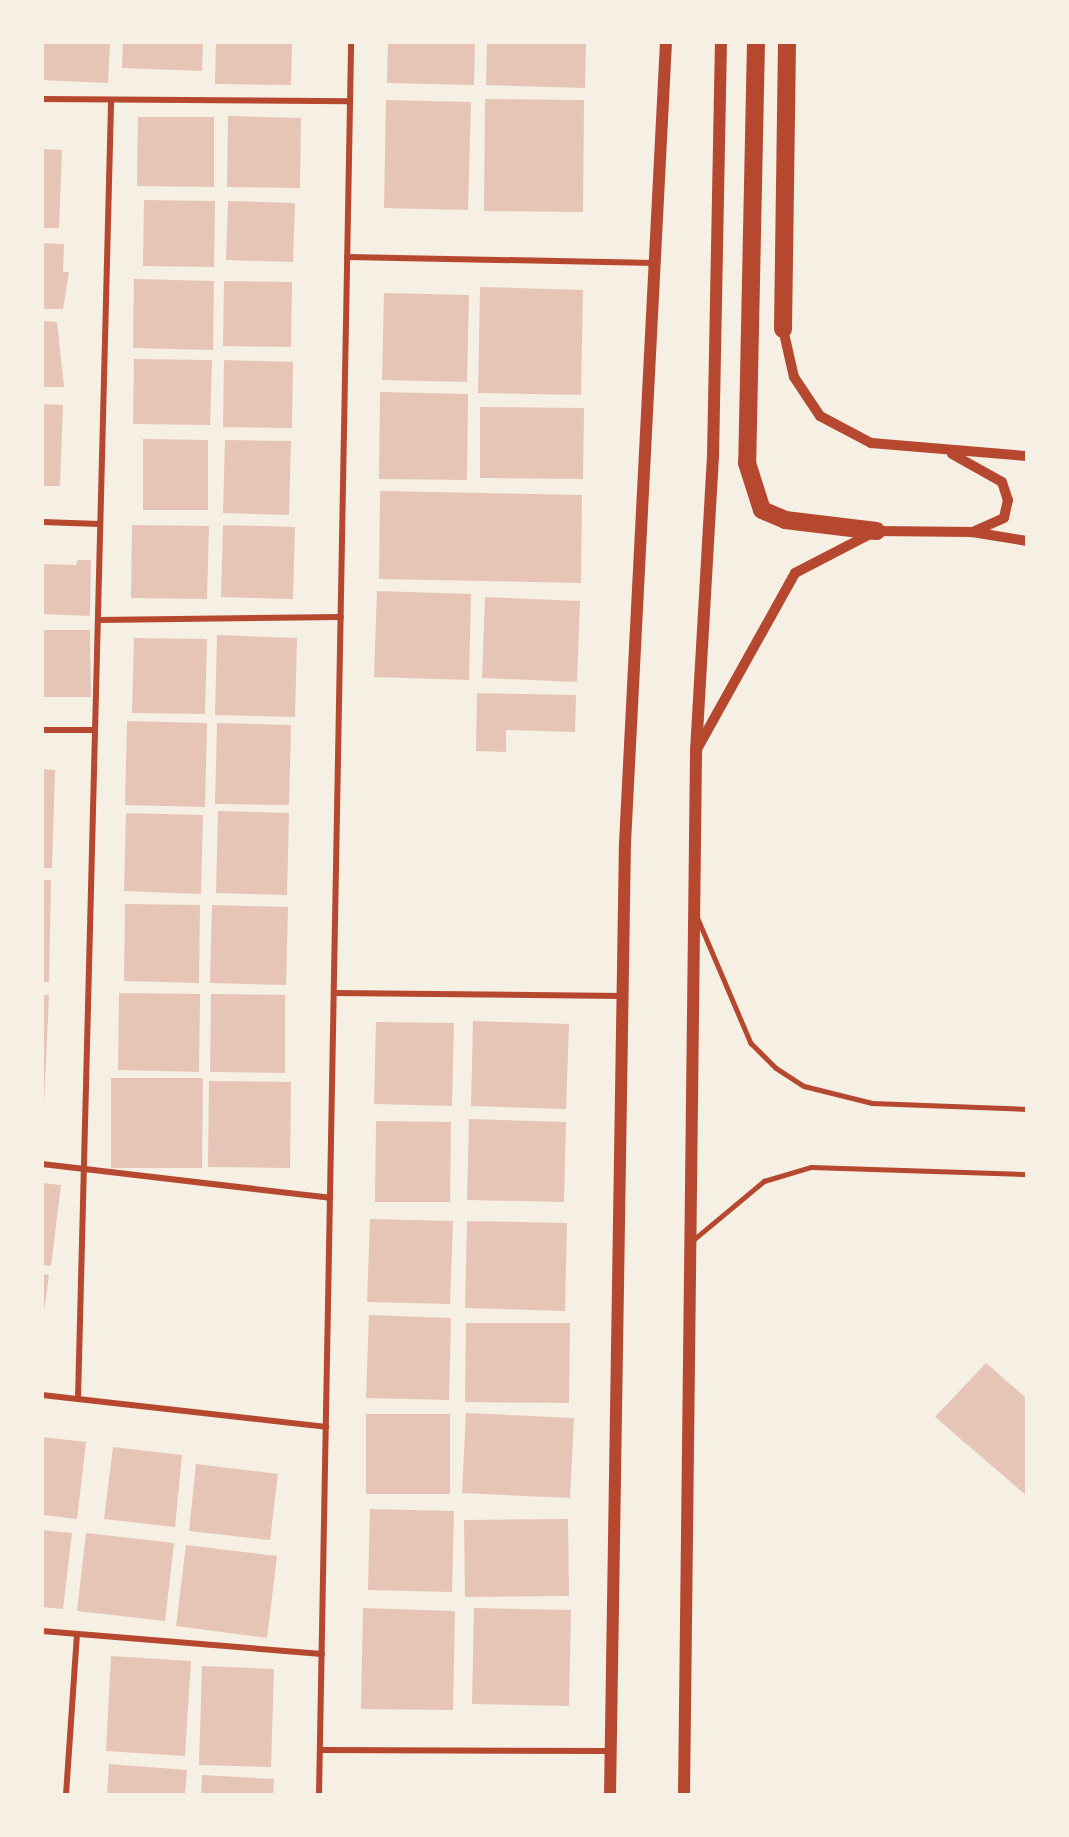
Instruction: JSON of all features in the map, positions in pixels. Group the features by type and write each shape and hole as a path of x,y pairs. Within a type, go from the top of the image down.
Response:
{"highway":[{"path":"756,42 747,463 762,510 785,520 876,531"},
{"path":"783,329 787,42"}],"main road":[{"path":"610,1795 625,843 657,263 666,42"},
{"path":"684,1795 696,751 713,457 721,42"}],"street":[{"path":"319,1795 351,42"},
{"path":"42,99 350,101"},
{"path":"78,1399 111,100"},
{"path":"347,257 657,263"},
{"path":"783,329 794,377 820,416 871,442 948,452 1027,456"},
{"path":"948,452 1002,482 1008,500 1004,518 972,532"},
{"path":"42,522 100,524"},
{"path":"696,751 795,573 876,531 972,532 1027,542"},
{"path":"98,620 341,617"},
{"path":"42,729 95,730"},
{"path":"334,993 623,996"},
{"path":"42,1164 84,1172 330,1198"},
{"path":"42,1395 326,1427"},
{"path":"42,1631 322,1654"},
{"path":"66,1795 77,1634"},
{"path":"320,1750 610,1752"}],"lane":[{"path":"694,910 751,1043 776,1068 804,1086 872,1103 1027,1109"},
{"path":"690,1242 764,1181 811,1167 1027,1174"}],"building":[{"path":"42,42 110,42 108,83 42,80"},
{"path":"123,42 203,42 202,71 122,68"},
{"path":"216,42 292,42 291,85 215,84"},
{"path":"388,42 475,42 474,85 387,83"},
{"path":"487,42 586,42 585,88 486,85"},
{"path":"485,99 584,100 583,212 484,211"},
{"path":"386,100 471,102 468,210 384,208"},
{"path":"228,116 301,118 300,188 227,187"},
{"path":"138,117 214,117 214,187 137,186"},
{"path":"42,149 62,150 59,228 42,228"},
{"path":"144,200 215,201 214,267 143,266"},
{"path":"228,201 295,203 293,262 226,260"},
{"path":"42,243 64,244 63,272 69,272 63,309 42,309"},
{"path":"134,279 214,281 213,350 133,348"},
{"path":"224,281 292,282 291,347 223,346"},
{"path":"480,287 583,290 581,395 478,393"},
{"path":"384,293 469,295 467,382 382,380"},
{"path":"42,321 57,322 64,387 42,387"},
{"path":"134,359 212,360 210,425 133,424"},
{"path":"224,360 293,362 292,428 223,427"},
{"path":"380,392 468,394 467,480 379,479"},
{"path":"42,404 63,405 60,486 42,486"},
{"path":"480,407 584,408 583,479 480,478"},
{"path":"143,439 208,440 208,510 143,510"},
{"path":"225,440 291,441 289,515 223,513"},
{"path":"380,491 582,495 581,583 379,579"},
{"path":"132,525 209,526 207,599 131,598"},
{"path":"223,525 295,527 293,599 221,597"},
{"path":"78,560 91,560 90,616 42,614 42,564 76,565"},
{"path":"377,591 471,594 469,680 374,677"},
{"path":"485,597 580,601 577,682 482,678"},
{"path":"42,630 90,630 91,697 42,697"},
{"path":"217,635 297,638 295,717 215,715"},
{"path":"134,638 207,639 205,714 132,713"},
{"path":"477,693 576,695 575,732 506,730 506,752 476,751"},
{"path":"127,721 207,723 205,807 125,805"},
{"path":"217,723 291,725 289,805 215,804"},
{"path":"42,769 55,770 52,868 42,868"},
{"path":"218,811 289,813 287,895 216,893"},
{"path":"126,813 203,815 201,894 124,891"},
{"path":"42,880 51,880 49,982 42,982"},
{"path":"125,904 200,905 199,983 124,981"},
{"path":"212,905 288,907 286,985 210,983"},
{"path":"119,993 200,994 199,1072 118,1070"},
{"path":"211,994 285,995 285,1073 210,1072"},
{"path":"42,995 49,995 44,1105 42,1105"},
{"path":"473,1021 569,1024 566,1109 471,1106"},
{"path":"376,1022 454,1023 452,1106 374,1104"},
{"path":"111,1078 203,1078 202,1168 111,1168"},
{"path":"209,1081 291,1082 290,1168 208,1167"},
{"path":"469,1119 566,1122 564,1202 467,1200"},
{"path":"376,1121 451,1122 450,1202 375,1202"},
{"path":"42,1183 61,1185 51,1266 42,1265"},
{"path":"370,1219 453,1221 450,1304 367,1302"},
{"path":"467,1221 567,1223 565,1311 465,1308"},
{"path":"42,1274 49,1275 43,1318 42,1318"},
{"path":"369,1315 451,1318 449,1400 366,1398"},
{"path":"466,1323 570,1323 569,1403 465,1402"},
{"path":"986,1363 1027,1399 1027,1496 935,1417"},
{"path":"466,1413 574,1418 570,1498 462,1493"},
{"path":"366,1414 450,1414 450,1494 366,1494"},
{"path":"42,1437 86,1442 77,1519 42,1515"},
{"path":"113,1447 182,1455 175,1527 104,1519"},
{"path":"196,1464 278,1474 270,1540 189,1531"},
{"path":"370,1509 454,1511 452,1592 368,1590"},
{"path":"568,1519 569,1596 465,1597 464,1520"},
{"path":"42,1530 72,1533 63,1609 42,1607"},
{"path":"86,1533 174,1543 165,1621 77,1611"},
{"path":"186,1545 277,1556 267,1638 176,1626"},
{"path":"363,1608 455,1611 453,1710 361,1709"},
{"path":"474,1608 571,1610 569,1706 472,1704"},
{"path":"111,1656 191,1661 185,1756 106,1751"},
{"path":"202,1666 274,1669 271,1767 199,1765"},
{"path":"109,1764 187,1770 185,1795 107,1795"},
{"path":"202,1775 274,1779 273,1795 201,1795"}]}
